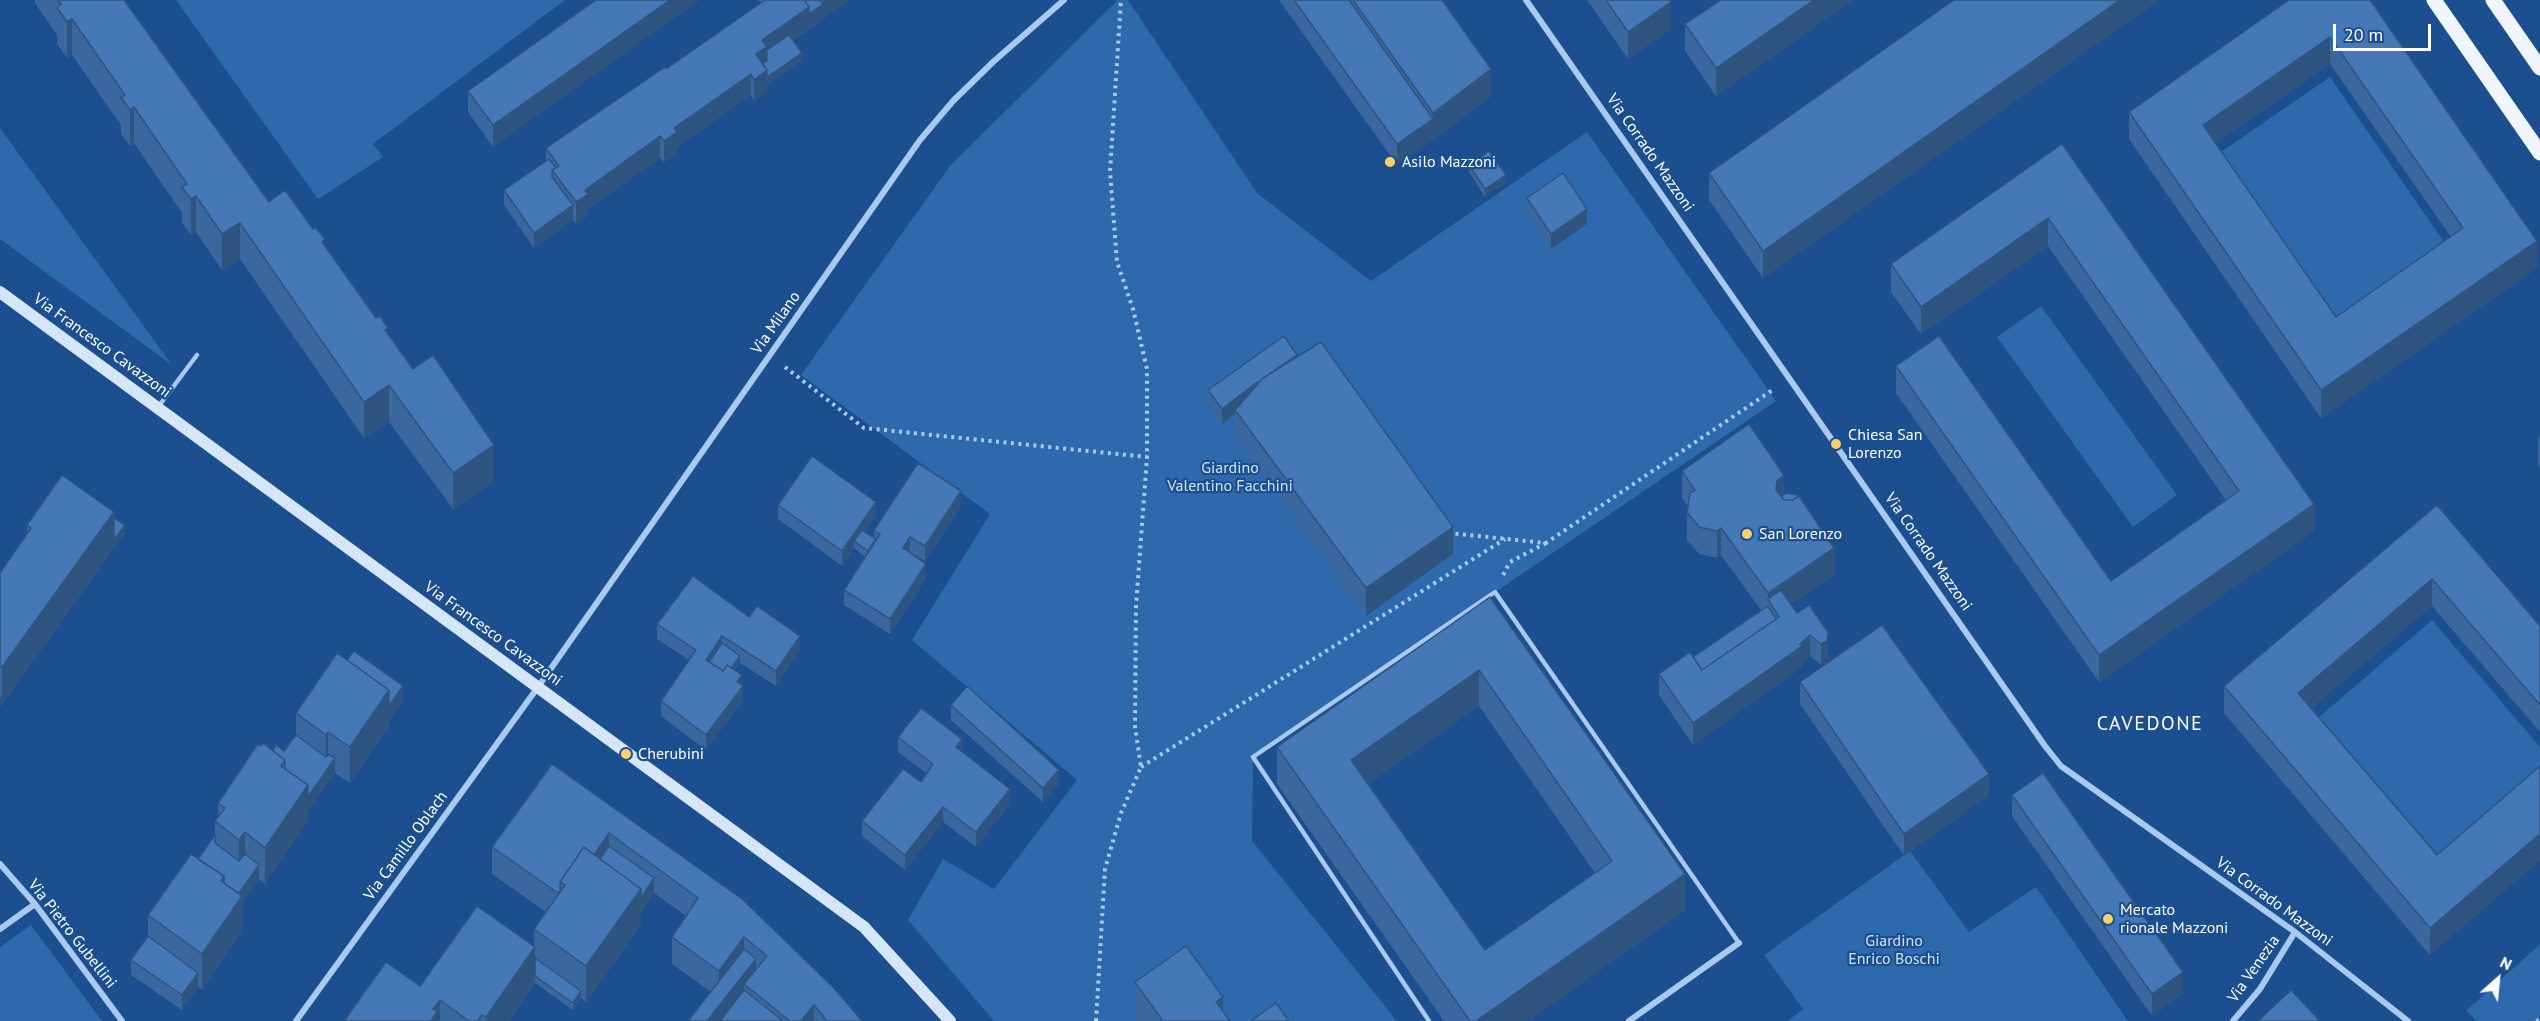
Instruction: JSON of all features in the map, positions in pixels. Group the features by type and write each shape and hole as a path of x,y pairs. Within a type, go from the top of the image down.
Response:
{"main road":[{"path":"2433,0 2540,153"},
{"path":"2493,0 2540,68"}],"street":[{"name":"Via Milano","path":"538,687 920,140 953,101 1064,0"},
{"name":"Via Corrado Mazzoni","path":"1526,0 2061,766 2295,932 2408,1021"},
{"name":"Via Francesco Cavazzoni","path":"0,292 864,927 950,1021"},
{"name":"Via Camillo Oblach","path":"296,1021 538,687"},
{"name":"Via Pietro Gubellini","path":"0,864 35,904 122,1021"},
{"path":"0,928 35,904"},
{"name":"Via Venezia","path":"2233,1021 2260,989 2295,932"},
{"path":"1629,1021 1739,943"}],"lane":[{"path":"158,407 197,355"},
{"path":"1430,1021 1253,757 1495,592 1739,943"}],"path":[{"path":"1096,1021 1105,869 1121,813 1141,767 1135,727 1136,606 1148,457 1147,369 1133,309 1117,262 1110,172 1121,0"},
{"path":"770,355 864,428 1148,457"},
{"path":"1495,592 1510,562 1546,543 1790,379"},
{"path":"1436,531 1546,543"},
{"path":"1141,767 1506,538"}],"green space":[{"path":"176,0 565,0 373,144 383,157 318,199"},
{"name":"Giardino Valentino Facchini","path":"1118,0 1128,0 1257,193 1371,281 1587,132 1776,401 1253,757 1252,841 1397,1021 994,1021 908,920 943,859 994,889 1077,780 912,640 990,514 801,375 950,166"},
{"path":"2330,77 2451,252 2336,331 2215,156"},
{"path":"0,128 172,365 0,239"},
{"path":"2041,306 2177,495 2133,527 1997,337"},
{"path":"2432,620 2540,747 2540,769 2439,856 2319,717"},
{"name":"Giardino Enrico Boschi","path":"1910,851 1969,932 2036,887 2128,1021 1788,1021 1803,1009 1764,955"},
{"path":"31,925 102,1021 0,1021 0,947"},
{"path":"2540,944 2540,1021 2477,1021 2466,1011"}],"building":[{"path":"58,0 124,0 269,202 285,190 313,229 315,227 325,239 322,242 376,318 380,316 388,328 385,330 413,369 433,355 494,445 453,473 389,385 364,402 240,223 222,234 196,196 191,199 182,187 187,184 134,107 130,110 121,97 125,95 72,19 67,22 57,8 61,4"},
{"path":"596,0 670,0 493,125 468,91"},
{"path":"765,0 804,0 809,7 762,40 767,47 756,54 767,70 754,80 751,74 674,128 677,132 664,141 660,136 585,190 588,194 576,202 552,170 559,166 546,148"},
{"path":"804,0 820,0 823,4 809,14 809,7"},
{"path":"1294,0 1349,0 1433,119 1397,144"},
{"path":"1353,0 1442,0 1491,69 1433,113"},
{"path":"1606,0 1670,0 1671,2 1628,32"},
{"path":"1721,0 1814,0 1716,68 1685,24"},
{"path":"1954,0 2120,0 1763,251 1709,173"},
{"path":"2289,0 2370,0 2537,241 2321,390 2129,112","holes":["2330,37 2463,228 2336,317 2203,125"]},
{"path":"789,35 802,53 767,77 767,70 762,64 767,61 767,50"},
{"path":"2062,144 2314,504 2099,655 1896,366 1939,336 2111,581 2239,491 2048,218 1921,307 1891,264"},
{"path":"1489,151 1506,175 1485,189 1469,165"},
{"path":"549,159 556,168 552,170 552,177 573,205 534,233 504,190"},
{"path":"1563,173 1587,209 1551,234 1527,198"},
{"path":"1284,336 1297,355 1222,409 1208,390"},
{"path":"1321,342 1453,527 1366,588 1235,410 1263,378"},
{"name":"San Lorenzo","path":"1749,424 1784,475 1777,481 1776,490 1784,500 1792,500 1799,496 1834,548 1768,593 1721,528 1717,531 1699,527 1687,512 1690,493 1695,490 1682,471"},
{"path":"812,456 876,502 842,551 778,505"},
{"path":"918,463 961,491 925,546 910,537 903,548 926,564 890,619 844,590 880,534 874,530"},
{"path":"62,475 114,512 2,667 0,666 0,573 31,528 27,525"},
{"path":"1786,493 1798,497 1784,500 1781,497"},
{"path":"2437,505 2540,626 2540,705 2432,579 2298,693 2437,855 2540,766 2540,834 2430,928 2224,686"},
{"path":"114,518 125,525 114,540"},
{"path":"862,530 876,539 868,551 854,541"},
{"path":"693,576 749,617 757,606 800,636 776,671 722,636 706,660 723,671 727,665 742,675 737,682 743,686 706,735 661,701 696,650 657,624"},
{"path":"1781,590 1797,613 1809,605 1828,632 1827,641 1821,644 1810,635 1800,644 1802,646 1693,723 1659,674 1690,652 1702,670 1779,617 1768,599"},
{"path":"1490,597 1685,874 1476,1021 1470,1021 1277,747","holes":["1479,670 1612,861 1485,950 1351,760"]},
{"path":"1768,606 1776,619 1702,670 1693,657"},
{"path":"1882,625 1989,774 1904,834 1800,682"},
{"path":"722,643 740,656 731,668 727,665 723,671 709,662"},
{"path":"354,651 403,686 389,706 389,690 347,660"},
{"path":"337,653 389,690 350,747 328,732 326,735 296,713"},
{"path":"967,686 1059,770 1043,788 951,705"},
{"path":"921,708 962,739 956,747 1010,789 976,832 943,807 905,855 862,821 903,769 921,782 933,764 898,737"},
{"path":"296,735 326,757 328,754 335,758 308,797 308,785 285,769 285,760 273,751 276,745 284,751"},
{"path":"263,743 285,760 281,766 308,785 265,848 245,832 239,840 215,821 225,808 218,803 258,744 261,746"},
{"path":"552,764 742,899 834,988 862,1021 827,1021 814,1005 801,1021 790,1021 744,984 767,956 744,937 719,971 672,937 698,898 609,833 594,855 584,847 560,882 558,893 492,847"},
{"name":"Mercato rionale Mazzoni","path":"2043,773 2183,972 2152,994 2012,795"},
{"path":"215,835 215,843 239,861 245,854 259,865 239,893 224,883 224,876 198,859"},
{"path":"609,846 654,878 641,898 641,889 600,859"},
{"path":"584,847 641,889 586,966 534,929 565,885 560,882"},
{"path":"191,854 224,876 221,881 242,896 202,954 148,915"},
{"path":"477,906 535,947 486,1017 482,1015 477,1021 469,1021 440,1000 433,1009 437,1012 431,1021 344,1021 386,962 420,986"},
{"path":"148,936 198,973 182,995 131,960"},
{"path":"1186,946 1223,997 1216,1002 1230,1021 1163,1021 1135,982"},
{"path":"744,949 756,959 707,1021 688,1021"},
{"path":"535,958 581,991 573,1003 535,976"},
{"path":"744,990 783,1021 720,1021"},
{"path":"2291,990 2320,1021 2258,1021"},
{"path":"1276,1003 1289,1021 1251,1021"}],"place":[{"name":"Asilo Mazzoni","path":"1390,162"},
{"name":"Chiesa San Lorenzo","path":"1836,444"},
{"name":"San Lorenzo","path":"1747,534"},
{"name":"Cherubini","path":"626,754"},
{"name":"Mercato rionale Mazzoni","path":"2108,919"}],"district":[{"name":"CAVEDONE","path":"2150,724"}]}
